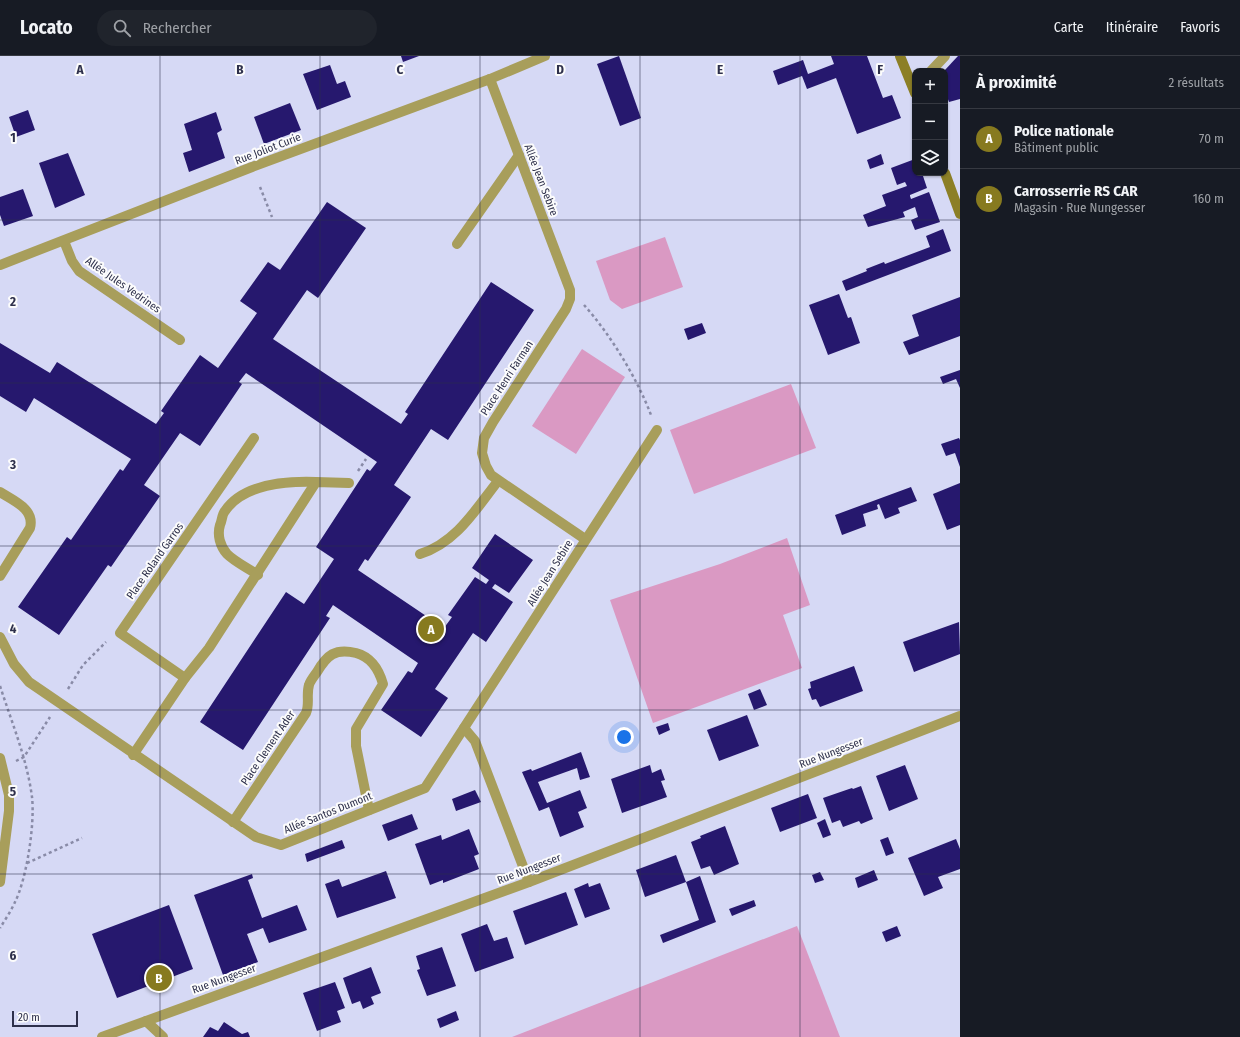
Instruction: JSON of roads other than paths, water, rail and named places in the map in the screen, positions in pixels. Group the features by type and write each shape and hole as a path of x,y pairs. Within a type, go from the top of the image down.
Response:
{"street":[{"name":"Rue Joliot Curie","path":"0,264 252,167 490,79 545,56"},
{"path":"900,56 912,84"},
{"path":"934,68 945,56"},
{"name":"Allée Jean Sebire","path":"490,79 570,290"},
{"path":"457,244 519,155"},
{"path":"946,176 960,214"},
{"name":"Allée Jules Vedrines","path":"64,240 72,261 79,270 180,340"},
{"name":"Place Henri Farman","path":"570,290 570,299 566,310 493,422 484,438 482,453 486,466 498,481 585,539"},
{"name":"Allée Jean Sebire","path":"464,728 657,430"},
{"name":"Place Roland Garros","path":"184,678 120,633 254,438"},
{"path":"258,575 227,554 221,545 218,532 224,511 237,498 268,485 294,481 350,482"},
{"path":"420,554 437,547 461,529 498,481"},
{"path":"133,755 184,678 209,648 258,575 316,482"},
{"path":"0,492 26,510 32,521 30,528 0,576"},
{"name":"Allée Santos Dumont","path":"0,637 14,664 28,682 133,755 256,837 281,845 425,788 464,728"},
{"name":"Place Clement Ader","path":"233,822 306,713 309,707 308,685 324,660 335,652 346,651 363,655 379,670 383,684 356,730 356,746 369,810"},
{"name":"Rue Nungesser","path":"102,1037 529,882 960,716"},
{"path":"464,728 476,742 529,882"},
{"path":"0,758 9,795 9,811 0,882"},
{"path":"146,1021 163,1037"}],"place":[{"name":"Police nationale","path":"431,629"},
{"name":"Carrosserrie RS CAR","path":"159,978"}]}
